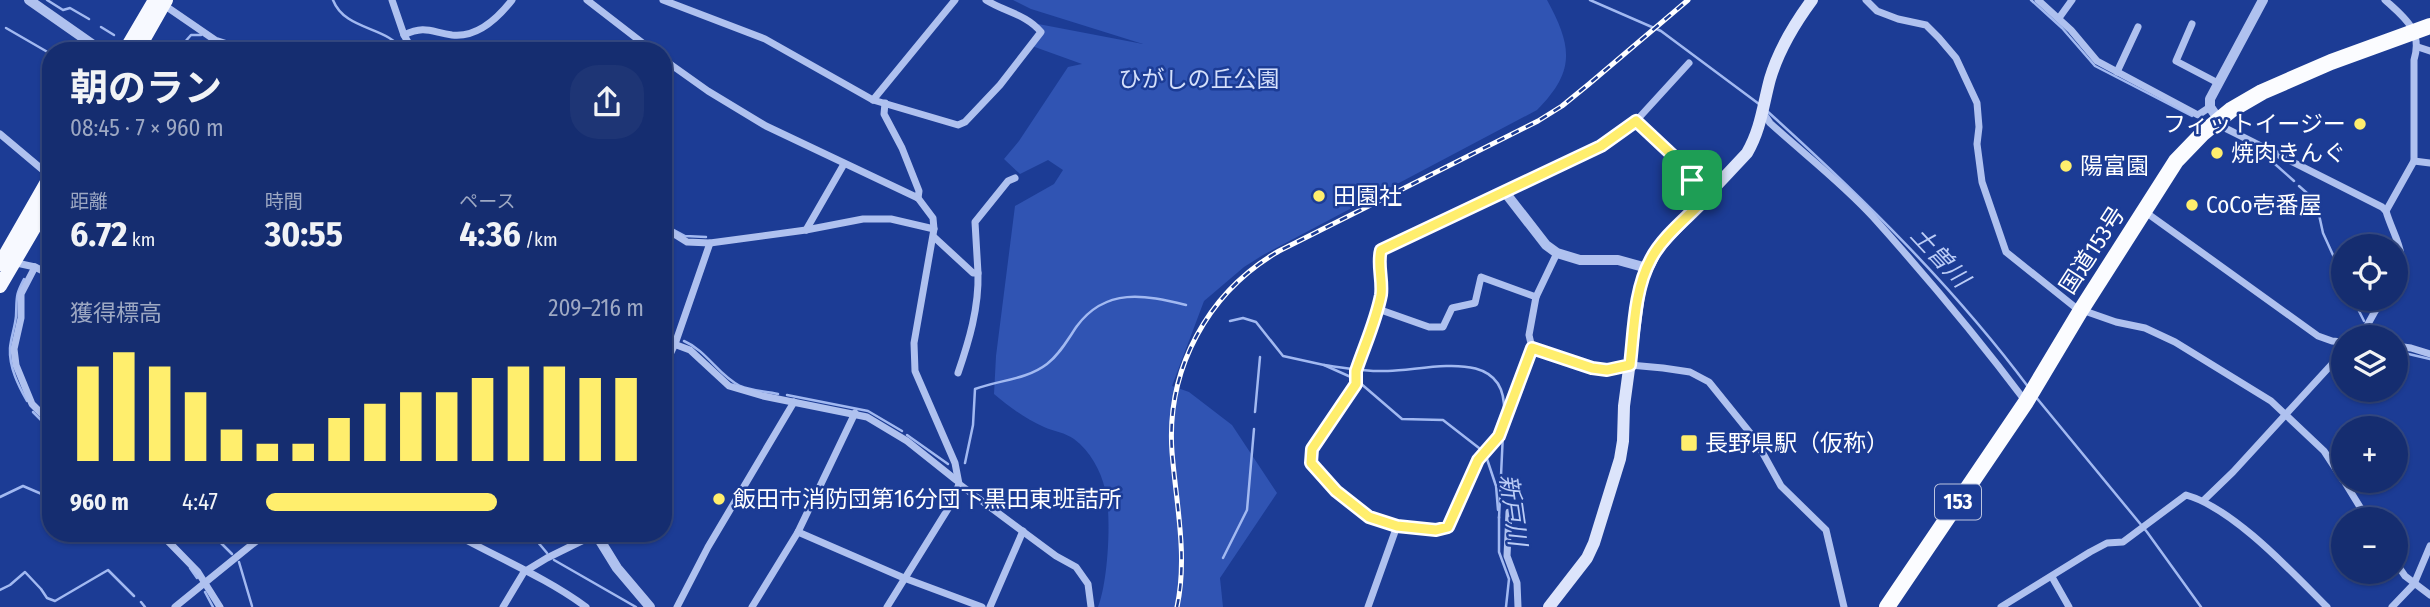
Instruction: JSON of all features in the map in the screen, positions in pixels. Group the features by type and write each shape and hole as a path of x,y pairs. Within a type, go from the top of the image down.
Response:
{"highway":[{"name":"国道153号","path":"1887,607 2030,396 2176,161 2214,113 2231,110 2262,92 2331,62 2416,40 2430,26"}],"main road":[{"path":"1549,607 1587,558 1620,459 1639,295 1647,268 1657,249 1747,153 1757,135 1771,76 1809,1"},
{"path":"132,42 161,2"},
{"path":"141,42 161,2"},
{"path":"0,286 4,261 42,190"},
{"path":"4,261 42,212"}],"street":[{"path":"29,0 89,42"},
{"path":"392,0 408,42"},
{"path":"404,35 418,28 456,35 473,32 497,18 512,0"},
{"path":"587,0 641,42"},
{"path":"663,0 765,39 873,100 958,125 965,122 1000,85 1041,32 1033,23 986,0"},
{"path":"873,100 956,0"},
{"path":"1866,0 1877,11 1926,25 1956,58 1978,103 1977,144 1982,182 2006,252 2081,310 2145,328 2175,342 2271,401 2324,451 2331,462"},
{"path":"2038,0 2059,18 2097,61 2198,115 2214,113"},
{"path":"2059,18 2072,0"},
{"path":"2263,0 2210,99 2214,113 2223,127 2358,194 2386,211 2395,234"},
{"path":"2385,0 2410,24 2416,40 2414,161 2386,211"},
{"path":"161,2 221,42"},
{"path":"2192,24 2176,61 2218,83"},
{"path":"2117,72 2138,27"},
{"path":"2416,40 2430,51"},
{"path":"1556,253 1536,297 1529,335 1532,348 1499,436 1478,460 1448,527 1436,530 1397,526 1369,517 1336,491 1311,463 1312,449 1357,379 1356,371 1377,309 1382,279 1379,258 1381,250 1601,146 1636,121 1689,63"},
{"path":"672,66 766,126 918,198 933,218 934,233 914,342 915,371 956,463 958,482 951,504 887,607"},
{"path":"885,103 884,114 902,148 919,191 918,198"},
{"path":"1764,108 1770,123 1872,216 2030,396"},
{"path":"1636,121 1683,165 1705,199"},
{"path":"0,134 42,168"},
{"path":"2414,161 2430,163"},
{"path":"806,230 844,164"},
{"path":"958,373 976,311 978,273 975,222 1008,181 1015,178"},
{"path":"1504,191 1546,245 1556,253 1580,260 1618,260 1647,268"},
{"path":"2144,211 2318,336 2331,341"},
{"path":"672,233 687,242 710,243 863,219 891,219 934,233 973,272 978,273"},
{"path":"672,350 710,243"},
{"path":"4,261 42,270"},
{"path":"35,267 22,293 21,318 14,349 20,376 33,404 42,414"},
{"path":"1377,309 1429,327 1443,327 1452,308 1475,303 1481,277 1536,297"},
{"path":"672,343 690,350 729,386 855,413 867,417 907,441 1056,556 1076,567 1088,584 1090,607"},
{"path":"1532,348 1592,368 1607,370 1630,365 1690,372 1709,382 1755,439 1781,486 1826,530 1844,607"},
{"path":"2408,348 2430,354"},
{"path":"2204,500 2331,365"},
{"path":"677,607 708,547 794,402"},
{"path":"752,607 798,532 855,413"},
{"path":"2001,607 2090,552 2107,543 2123,542 2186,495 2204,500 2270,553 2327,607"},
{"path":"1509,512 1507,556 1517,583 1518,607"},
{"path":"1368,607 1397,526"},
{"path":"990,607 1023,531"},
{"path":"798,532 904,578 982,607"},
{"path":"169,542 198,572 220,607"},
{"path":"175,607 255,542"},
{"path":"470,542 563,590 586,607"},
{"path":"503,607 524,572 580,542"},
{"path":"601,542 617,568 650,607"},
{"path":"2392,607 2414,584 2430,546"},
{"path":"2052,577 2069,607"},
{"path":"2408,577 2430,595"}],"green space":[{"name":"ひがしの丘公園","path":"1013,0 1547,0 1561,31 1566,58 1564,70 1559,83 1537,110 1263,255 1244,267 1204,301 1172,386 1189,392 1232,425 1277,493 1220,578 1223,607 1098,607 1104,582 1108,531 1107,501 1098,468 1090,455 1074,439 1031,420 994,394 996,356 1015,206 1054,184 1063,170 1048,160 1020,174 1004,159 1068,67 1082,64 1032,46 1041,32 1033,23 1143,44 1031,9"}],"waterway":[{"path":"47,0 63,10 70,8 89,19"},
{"path":"333,0 347,18 394,42"},
{"name":"土曽川","path":"1590,0 1661,31 1759,104"},
{"path":"2031,0 2062,28 2095,66 2192,116"},
{"path":"101,27 114,35"},
{"path":"6,28 42,49"},
{"path":"185,42 191,35 201,35"},
{"name":"土曽川","path":"1767,111 1905,243 2000,350 2029,388"},
{"path":"2267,157 2294,181"},
{"path":"2299,186 2316,201 2323,233 2331,251"},
{"path":"672,229 685,236 706,237"},
{"path":"24,279 17,297 10,355 15,376 27,401"},
{"name":"新戸川","path":"965,463 973,425 975,389 1021,377 1047,364 1088,313 1100,305 1127,297 1186,305"},
{"path":"2359,311 2364,321"},
{"name":"新戸川","path":"1230,321 1243,318 1256,322 1283,356 1324,365 1353,378"},
{"path":"684,341 740,386 778,394"},
{"path":"2408,354 2430,359"},
{"path":"1255,412 1260,357"},
{"path":"1324,365 1380,371 1444,366 1479,370 1493,378 1502,391 1504,412"},
{"name":"新戸川","path":"1359,382 1402,419 1443,420 1479,448"},
{"path":"787,395 868,411 902,431"},
{"name":"土曽川","path":"2035,396 2147,532 2201,607"},
{"path":"33,412 42,421"},
{"path":"1223,558 1247,510 1254,429"},
{"path":"1499,518 1503,433"},
{"path":"907,435 948,464"},
{"name":"新戸川","path":"1487,459 1496,486 1498,510"},
{"path":"0,497 23,486 42,494"},
{"name":"新戸川","path":"1499,517 1499,552 1509,579 1506,607"},
{"path":"220,542 232,554"},
{"path":"538,542 547,553"},
{"path":"554,560 636,607"},
{"path":"239,562 252,606"},
{"path":"190,568 197,578"},
{"path":"0,590 25,572 47,598 55,601 108,570 134,596"},
{"path":"205,592 213,607"},
{"path":"141,602 145,607"}],"railway":[{"path":"1177,607 1181,549 1172,452 1176,391 1184,363 1197,336 1212,311 1231,288 1279,251 1538,121 1562,106 1688,0"}],"place":[{"name":"フィットイージー","path":"2360,124"},
{"name":"焼肉きんぐ","path":"2217,153"},
{"name":"陽富園","path":"2066,166"},
{"name":"田園社","path":"1319,196"},
{"name":"CoCo壱番屋","path":"2192,205"},
{"name":"長野県駅（仮称）","path":"1689,443"},
{"name":"飯田市消防団第16分団下黒田東班詰所","path":"719,499"}],"route":[{"path":"1636,121 1683,165 1692,180 1705,199 1657,249 1650,260 1639,295 1630,365 1607,370 1592,368 1532,348 1499,436 1478,460 1448,527 1436,530 1397,526 1369,517 1336,491 1311,463 1312,449 1356,384 1356,371 1380,297 1381,250 1601,146 1636,121"}]}
